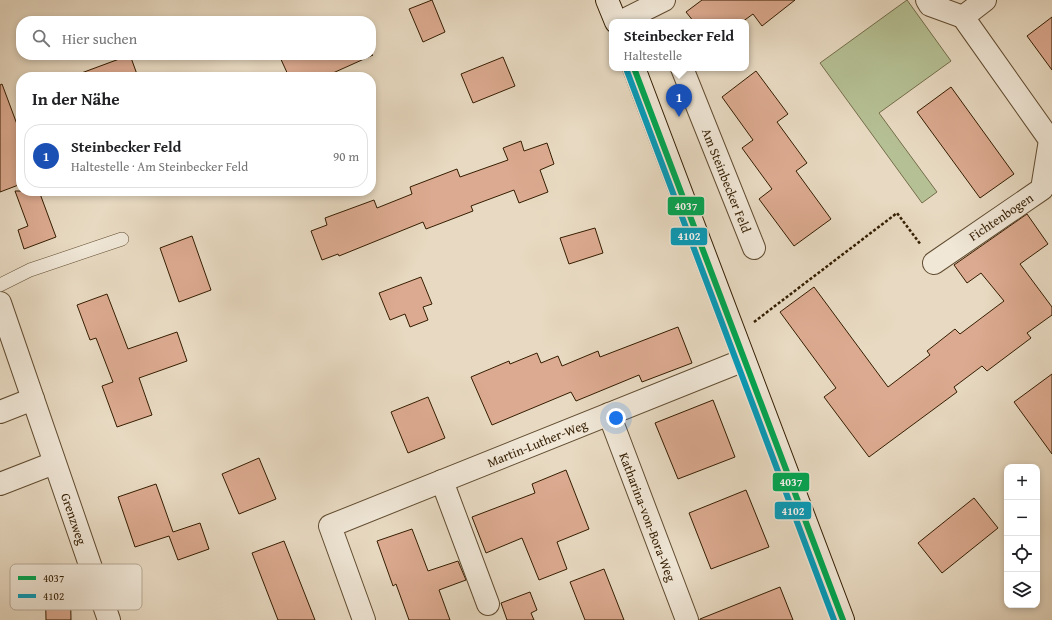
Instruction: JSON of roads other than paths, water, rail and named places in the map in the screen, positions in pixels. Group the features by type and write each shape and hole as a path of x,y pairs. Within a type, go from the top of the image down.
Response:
{"street":[{"path":"607,0 615,19"},
{"path":"927,0 930,4 963,17 985,0"},
{"path":"629,19 661,9"},
{"name":"Fichtenbogen","path":"934,263 1042,189 1050,140 963,17"},
{"path":"635,71 843,620"},
{"name":"Am Steinbecker Feld","path":"683,71 754,248"},
{"name":"Grenzweg","path":"0,303 89,564"},
{"name":"Martin-Luther-Weg","path":"364,620 330,526 744,360"},
{"path":"0,412 32,399"},
{"name":"Katharina-von-Bora-Weg","path":"609,414 687,620"},
{"path":"0,484 54,464"},
{"path":"442,481 488,604"},
{"name":"Grenzweg","path":"105,610 109,620"}],"lane":[{"path":"0,285 30,270 122,239"}],"place":[{"name":"Steinbecker Feld","path":"679,117"}]}
